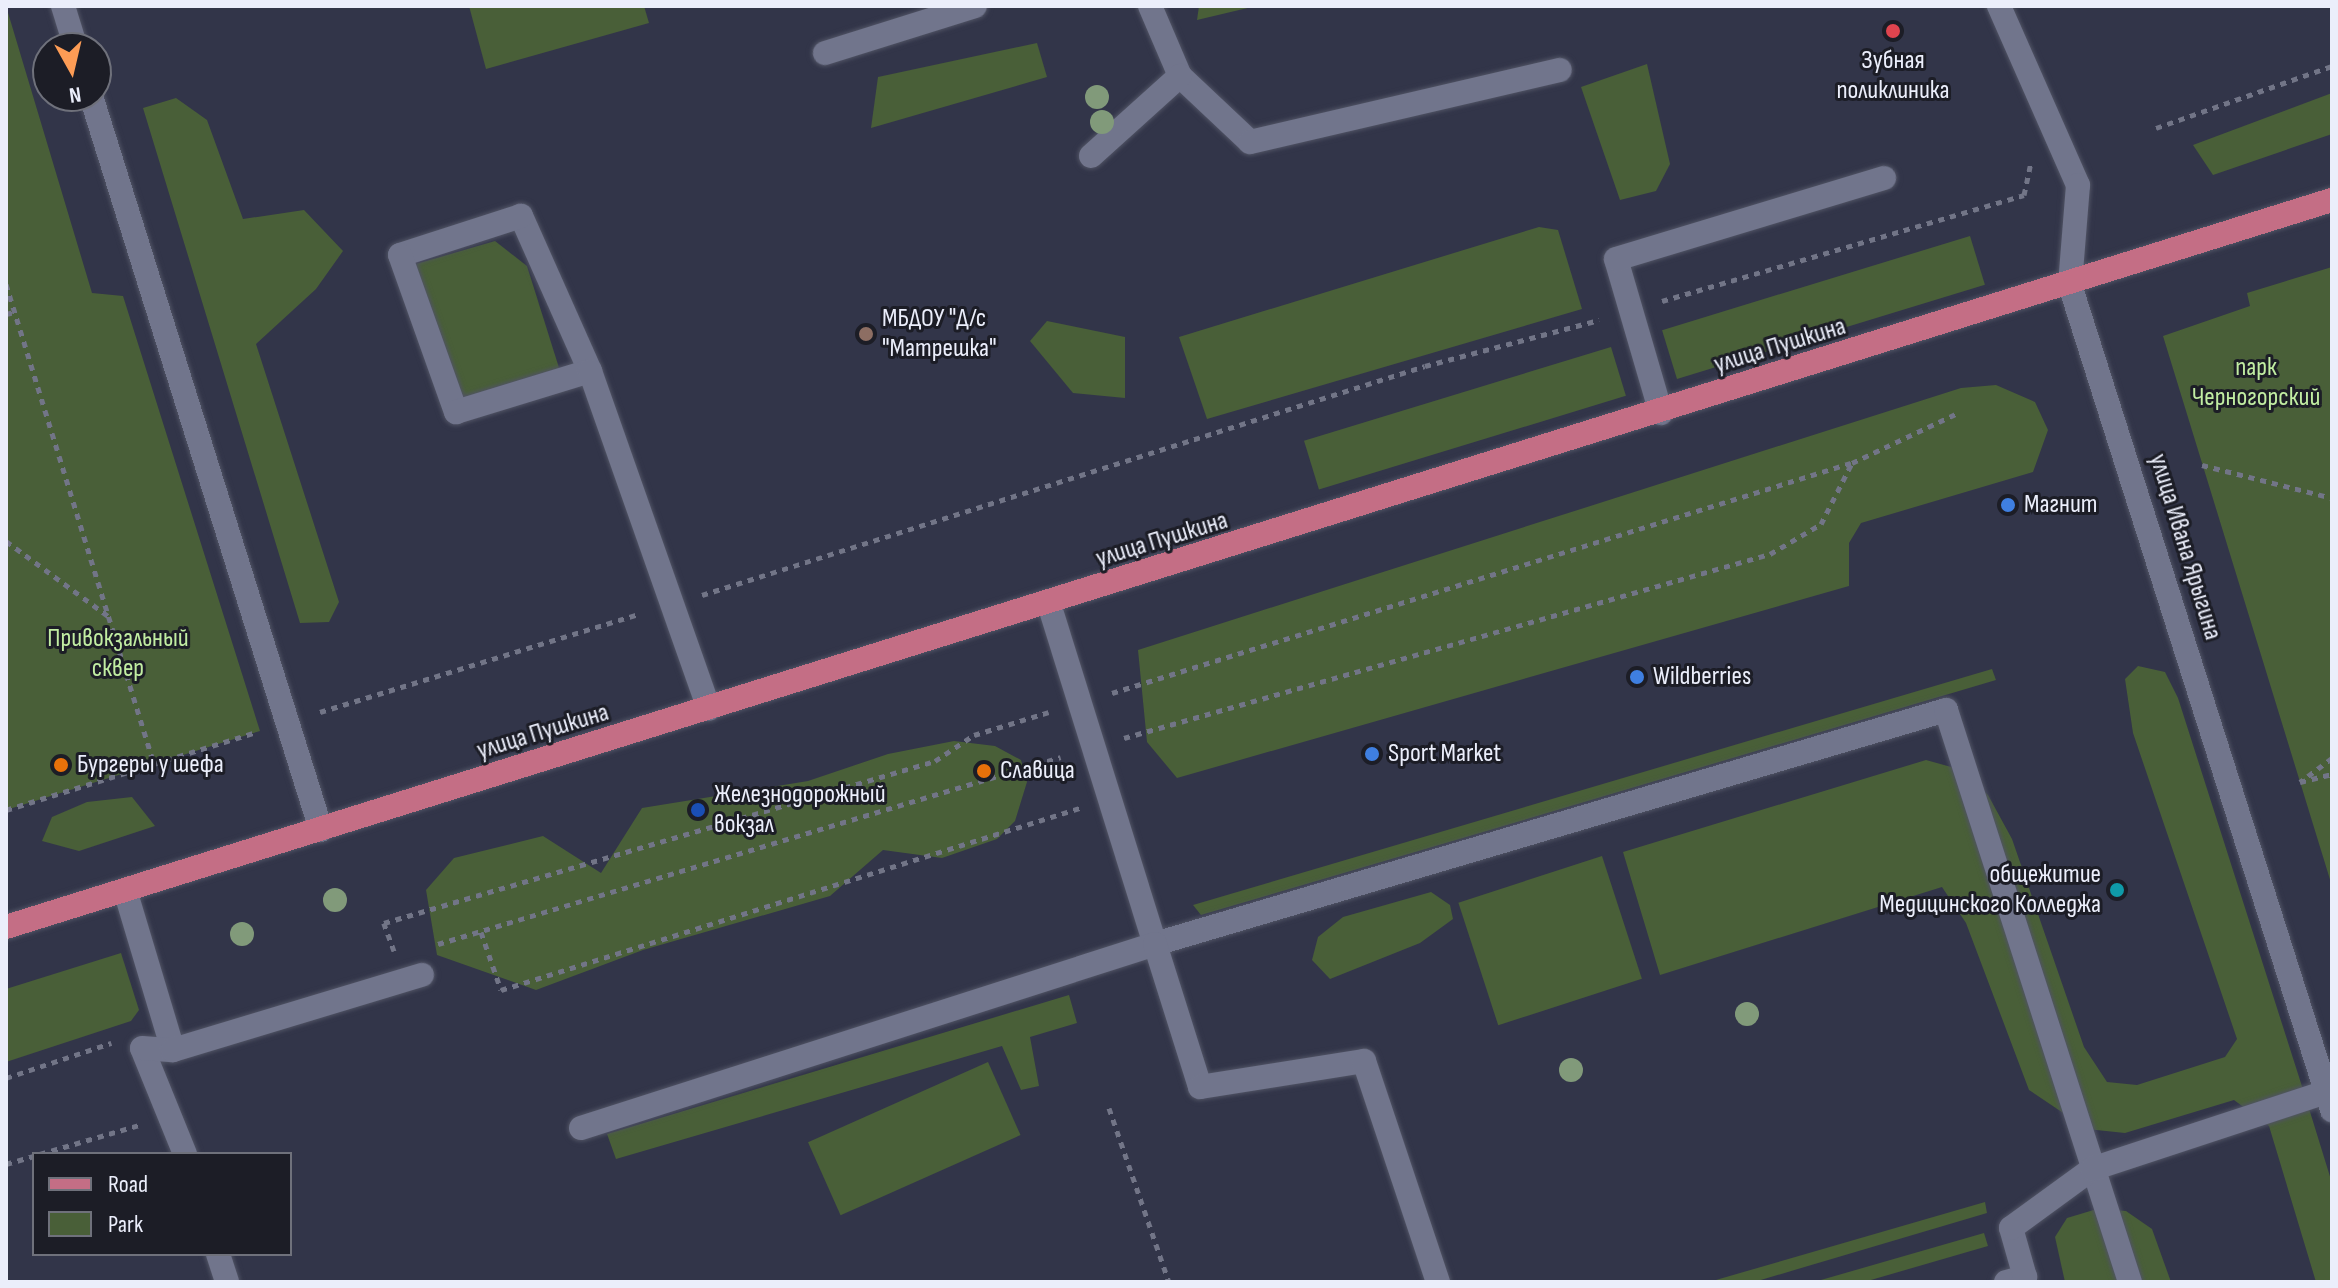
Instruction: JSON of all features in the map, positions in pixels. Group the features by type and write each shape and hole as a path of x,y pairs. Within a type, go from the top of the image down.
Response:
{"main road":[{"name":"улица Пушкина","path":"6,927 1661,413 2332,200"}],"street":[{"path":"63,6 71,32"},
{"path":"825,53 975,6"},
{"path":"1150,6 1180,76 1250,142 1560,70"},
{"name":"улица Ивана Ярыгина","path":"1999,6 2078,185 2070,285 2329,1101"},
{"path":"1091,156 1180,76"},
{"path":"96,112 321,830"},
{"path":"1661,413 1616,259 1884,178"},
{"path":"590,371 456,412 400,255 521,216 590,371 709,709"},
{"path":"1049,604 1200,1087 1364,1061 1438,1282"},
{"path":"581,1128 1155,944 1946,710 2130,1282"},
{"path":"125,890 173,1050"},
{"path":"184,1152 142,1048 173,1050 422,975"},
{"path":"2006,1282 2025,1277 2011,1228 2092,1169 2329,1101"},
{"path":"219,1256 227,1282"}],"path":[{"path":"2156,128 2332,66"},
{"path":"6,810 1425,366 1631,312 2024,195 2034,149"},
{"path":"6,284 154,764"},
{"path":"6,314 15,312"},
{"path":"424,948 1092,747 1770,554 1821,524 1852,463 1958,413"},
{"path":"2202,465 2332,498"},
{"path":"6,541 111,618"},
{"path":"2332,758 2300,782 2332,774"},
{"path":"481,932 501,990 1089,805"},
{"path":"381,961 410,953"},
{"path":"6,1078 166,1025"},
{"path":"1109,1108 1169,1282"},
{"path":"47,1152 149,1122"},
{"path":"6,1164 32,1156"}],"green space":[{"name":"Привокзальный сквер","path":"6,6 32,93 32,112 38,112 92,293 123,296 260,731 6,810"},
{"path":"469,6 644,6 649,23 486,69"},
{"path":"1199,6 1256,6 1197,20"},
{"path":"1037,43 1047,77 871,128 878,77"},
{"path":"1647,64 1670,164 1656,191 1620,200 1581,87"},
{"path":"2332,93 2332,134 2213,175 2193,145"},
{"path":"176,98 207,120 243,219 304,210 343,251 316,289 256,344 339,602 329,622 300,623 143,108"},
{"path":"1539,227 1558,230 1582,309 1207,419 1179,337"},
{"path":"1970,236 1985,285 1677,379 1662,330"},
{"path":"495,241 527,266 560,371 459,405 409,266"},
{"name":"парк Черногорский","path":"2332,267 2332,886 2163,336 2250,306 2247,293"},
{"path":"1047,321 1125,337 1125,398 1073,393 1030,341"},
{"path":"1611,347 1626,396 1319,490 1304,441"},
{"path":"1996,385 2035,402 2048,430 2033,472 1861,523 1849,543 1849,586 1177,778 1147,742 1138,650 1961,388"},
{"path":"2138,666 2165,672 2178,698 2307,1102 2332,1183 2332,1282 2316,1282 2269,1126 2234,1100 2125,1133 2087,1129 2029,1090 1966,923 1942,887 1660,975 1623,852 1926,760 1962,770 1988,795 2012,839 2084,1047 2107,1082 2137,1085 2225,1057 2237,1039 2133,733 2125,679"},
{"path":"1992,669 1996,680 1470,836 1201,915 1193,905"},
{"path":"954,741 995,746 1021,760 1027,782 1015,821 997,839 942,858 883,850 830,896 643,950 536,990 437,955 426,890 454,858 543,836 601,873 642,808 808,781 888,754"},
{"path":"132,797 155,826 79,851 42,841 52,817 87,802"},
{"path":"1602,856 1642,979 1498,1025 1458,903"},
{"path":"1431,892 1450,905 1453,919 1420,943 1330,979 1312,960 1318,937 1343,917"},
{"path":"121,953 139,1010 131,1021 6,1062 6,989"},
{"path":"1069,995 1077,1023 1030,1037 1039,1086 1021,1090 1002,1046 616,1159 607,1134"},
{"path":"988,1062 1021,1135 841,1215 808,1142"},
{"path":"1985,1202 1987,1213 1754,1282 1709,1282"},
{"path":"2097,1209 2126,1211 2152,1229 2171,1282 2065,1282 2055,1237 2067,1218"},
{"path":"1984,1233 1988,1246 1864,1282 1814,1282"}],"place":[{"name":"Зубная поликлиника","path":"1893,31"},
{"name":"МБДОУ \"Д/с \"Матрешка\"","path":"866,334"},
{"name":"Магнит","path":"2008,505"},
{"name":"Wildberries","path":"1637,677"},
{"name":"Sport Market","path":"1372,754"},
{"name":"Бургеры у шефа","path":"61,765"},
{"name":"Славица","path":"984,771"},
{"name":"Железнодорожный вокзал","path":"698,810"},
{"name":"общежитие Медицинского Колледжа","path":"2117,890"}]}
